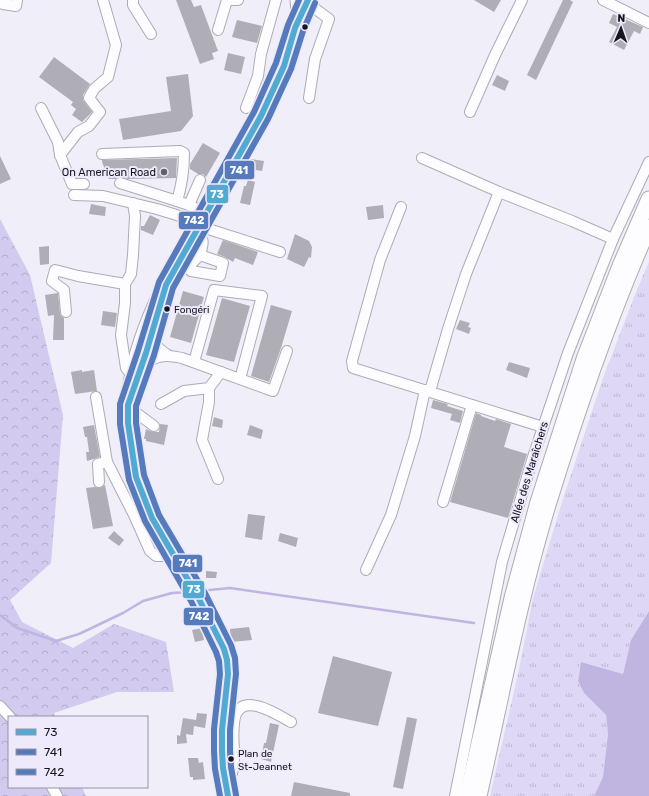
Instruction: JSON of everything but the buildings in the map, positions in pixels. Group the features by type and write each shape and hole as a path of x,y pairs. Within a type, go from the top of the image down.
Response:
{"highway":[{"path":"468,796 512,598 538,502 584,359 620,266 649,199"},
{"path":"479,796 523,599 548,506 595,361 631,267 649,227"}],"main road":[{"path":"228,796 224,778 222,751 222,730 228,674 224,648 198,597 152,518 136,477 128,423 128,407 136,371 140,340 154,304 260,116 284,66 295,28 308,0 298,0 295,28"},
{"path":"136,371 158,355 152,330 166,285"}],"street":[{"path":"0,2 3,4 16,6 17,0"},
{"path":"60,155 78,132 89,126 100,112 89,98 94,89 108,77 116,45 103,0"},
{"path":"133,0 133,5 151,34"},
{"path":"218,30 227,0 238,0"},
{"path":"246,108 258,76 276,0"},
{"path":"308,0 314,8 329,19 315,60 308,98"},
{"path":"470,112 495,55 522,0"},
{"path":"604,0 649,23"},
{"path":"41,108 58,142 60,155 72,184 84,184"},
{"path":"102,154 180,151 184,153 183,178 177,201"},
{"path":"422,158 499,192 572,220 613,239"},
{"name":"Allée des Maraîchers","path":"455,796 502,562 543,427 568,353 613,239 649,162"},
{"path":"189,205 200,180"},
{"path":"120,184 189,205 206,213"},
{"path":"366,570 391,515 427,391 466,274 499,192"},
{"path":"74,195 103,196 157,208 194,221 204,243 200,255"},
{"path":"133,203 135,216 133,254 131,274 125,284 125,303 121,335 126,368 136,371"},
{"path":"401,207 380,260 352,361 353,368 543,427"},
{"path":"197,229 280,252"},
{"path":"66,312 64,290 52,281 55,270 78,276 125,284"},
{"path":"194,362 214,290 262,296 240,379"},
{"path":"152,330 152,339 159,349 158,355"},
{"path":"140,340 142,346 158,355 182,358 273,391 287,351"},
{"path":"218,479 202,440 209,402 209,388 221,372"},
{"path":"161,404 184,391 209,388"},
{"path":"96,397 107,462 134,515 150,551 156,556 163,556 172,553"},
{"path":"443,502 472,405"},
{"path":"128,407 154,426"},
{"path":"99,482 98,464 107,462"},
{"path":"224,778 231,776 234,769 235,715 240,708 247,704 261,707 291,722"},
{"path":"0,706 9,716"}],"green space":[{"path":"0,219 30,275 63,415 51,563 10,600 22,622 73,648 114,624 166,642 174,692 117,692 54,713 55,716 8,716 8,788 82,788 86,796 0,796"},
{"path":"649,262 649,611 631,640 623,674 581,662 578,681 584,693 606,715 608,734 603,777 594,796 490,796 518,674 533,598 562,502 603,378"}],"shaded area":[{"path":"649,611 649,796 594,796 603,777 608,734 606,715 584,693 578,681 581,662 623,674 631,640"}],"waterway":[{"path":"199,591 230,588 474,623"},
{"path":"0,615 17,628 56,641 79,634 123,613 143,601 172,593 190,592"}],"transit line":[{"name":"742","path":"220,796 215,769 214,751 214,729 220,674 219,661 191,601 145,521 129,480 120,424 120,404 159,282 254,112 276,63 288,25 299,0"},
{"name":"73","path":"228,796 223,768 222,751 222,730 228,674 227,660 224,649 198,597 152,518 136,477 128,423 128,405 146,353 166,285 261,116 284,66 295,28 308,0"},
{"name":"741","path":"236,795 230,751 230,730 236,674 235,658 231,645 205,593 159,515 144,475 136,423 136,406 154,355 173,288 268,119 291,69 303,31 315,3"}],"place":[{"name":"On American Road","path":"164,172"},
{"name":"Fongéri","path":"167,309"},
{"name":"Plan de St-Jeannet","path":"231,759"}]}
